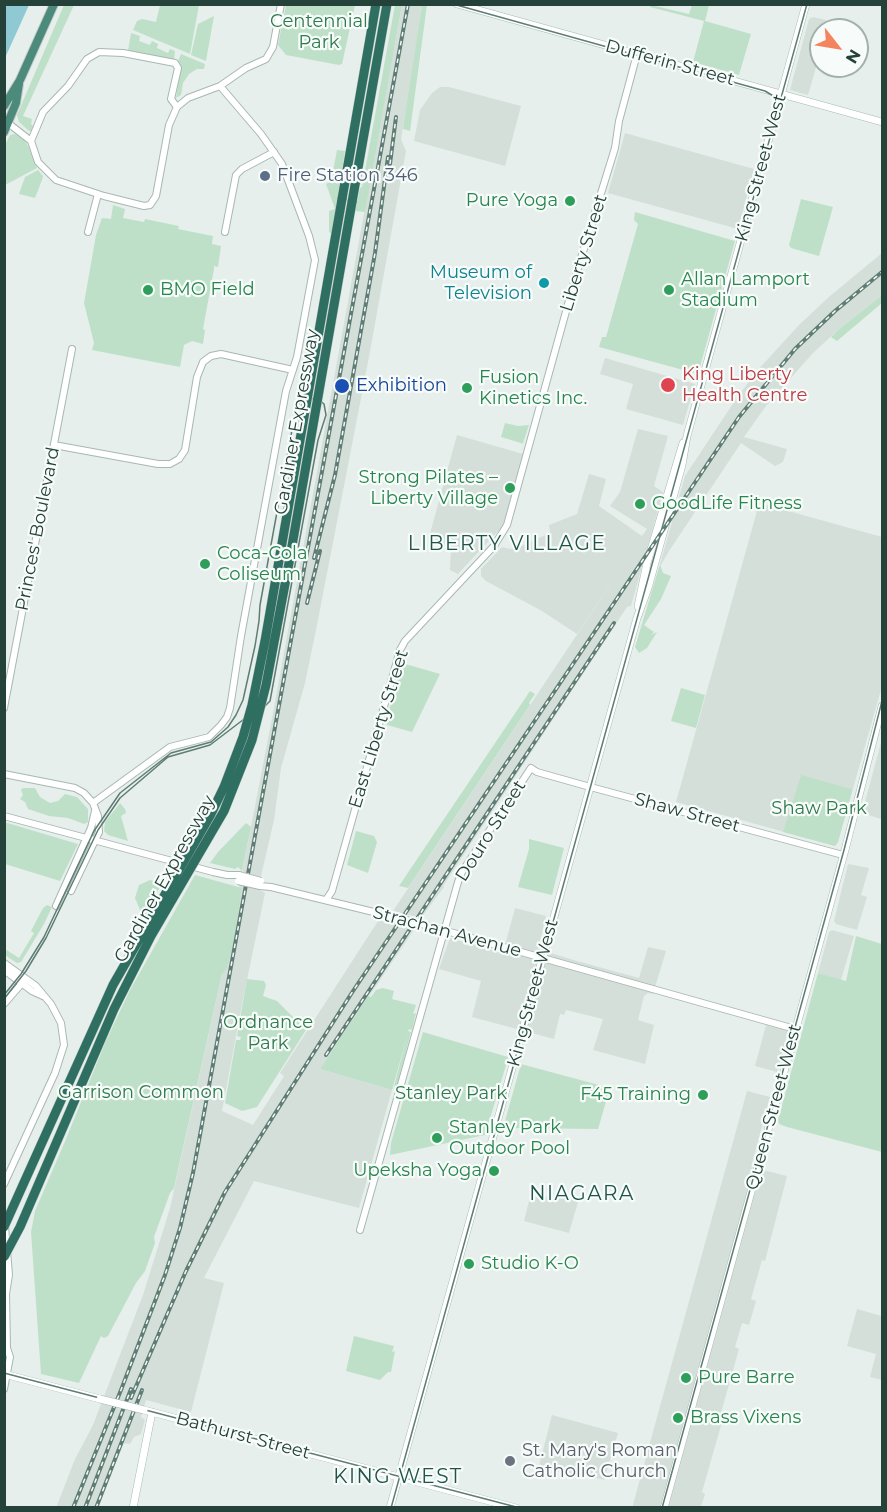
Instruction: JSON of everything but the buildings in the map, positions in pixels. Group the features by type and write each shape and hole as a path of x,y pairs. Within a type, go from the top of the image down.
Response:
{"highway":[{"path":"4,106 20,80 54,4"},
{"name":"Gardiner Expressway","path":"4,1257 20,1227 114,1009 151,936 224,811 252,740 262,702 318,408 376,4"},
{"name":"Gardiner Expressway","path":"4,1226 113,985 215,807 243,737 265,641 347,201 387,4"},
{"path":"6,127 16,103 20,80"}],"main road":[{"name":"Dufferin Street","path":"457,4 882,122"},
{"name":"King Street West","path":"390,1508 637,618 640,588 676,464 687,436 806,4"},
{"name":"Queen Street West","path":"663,1508 882,709"},
{"name":"Bathurst Street","path":"6,1375 516,1508"},
{"path":"133,1508 152,1412"}],"street":[{"path":"177,107 171,99 178,68 175,63 123,53 99,52 87,59 68,86 43,112 31,141 38,162 51,176 69,186 144,206 151,204 156,196 169,125 177,107 188,98 220,86 246,68 265,60 273,48 281,4"},
{"name":"Liberty Street","path":"527,452 597,202 615,148 619,121 637,54"},
{"path":"56,906 93,823 94,807 170,747 209,736 218,728 230,708 286,391 297,357 315,260 287,174 261,134 220,86"},
{"path":"6,127 31,141"},
{"path":"225,232 239,171 274,152"},
{"path":"88,232 98,194"},
{"name":"Princes' Boulevard","path":"4,708 72,349"},
{"path":"54,445 158,464 174,462 179,459 184,450 199,369 203,362 211,356 221,354 293,370"},
{"name":"East Liberty Street","path":"326,900 332,891 400,650 405,641 503,534 527,452"},
{"name":"Shaw Street","path":"531,768 537,772 843,855"},
{"name":"Douro Street","path":"360,1230 462,872 531,768"},
{"path":"4,774 75,788 84,793 94,807 100,826 96,840 71,891"},
{"name":"Strachan Avenue","path":"4,816 444,930 795,1029"},
{"path":"4,963 24,981"},
{"path":"4,970 36,986 58,1016 62,1026 64,1045 42,1104 4,1184"},
{"path":"4,1005 24,981"},
{"path":"4,1226 9,1275 5,1292 6,1351 10,1357 4,1389"}],"shaded area":[{"path":"402,5 422,5 401,139 406,151 316,630 305,683 281,768 274,820 261,876 260,890 265,893 222,1111 253,1125 284,1076 280,1073 378,921 415,928 320,1069 392,1090 359,1208 254,1181 204,1278 224,1283 191,1412 146,1400 141,1417 145,1420 141,1434 134,1437 130,1444 123,1443 98,1507 56,1508 75,1459 93,1425 143,1295 170,1208 225,961 273,713"},
{"path":"809,19 809,78 813,78 808,95 790,90"},
{"path":"440,87 449,87 521,106 505,166 414,141 420,110 432,93"},
{"path":"625,133 754,169 738,229 608,193"},
{"path":"882,253 882,295 813,353 766,406 744,437 787,449 783,462 775,466 741,443 661,565 685,476 734,402 756,372 799,325"},
{"path":"605,358 695,384 683,425 626,409 633,384 600,374"},
{"path":"638,429 668,436 654,486 663,492 631,606 627,607 444,887 421,918 393,911 628,558 577,634 542,611 486,581 481,576 481,569 502,547 517,548 550,533 549,525 577,514 589,474 606,479 599,506 642,536 647,529 610,506 620,492"},
{"path":"457,435 523,454 506,518 500,529 458,574 450,570 451,548 428,541"},
{"path":"763,504 882,537 882,686 835,846 676,802 757,511"},
{"path":"882,739 882,813 881,819 862,813"},
{"path":"848,864 869,868 861,895 867,897 857,930 836,924 834,921"},
{"path":"515,908 546,916 538,949 577,961 639,978 648,947 666,951 653,994 648,993 644,996 638,1020 654,1025 645,1064 593,1050 603,1019 566,1010 564,1015 560,1014 554,1039 472,1017 481,981 439,969 450,938 503,953"},
{"path":"832,930 854,936 841,980 818,973 829,932"},
{"path":"766,1025 788,1031 777,1072 755,1066"},
{"path":"747,1091 770,1097 751,1167 787,1176 765,1261 762,1260 751,1299 756,1301 749,1325 742,1323 735,1347 739,1349 721,1413 724,1415 702,1492 705,1494 701,1507 632,1508"},
{"path":"574,1196 578,1198 578,1202 569,1233 524,1221 530,1197"},
{"path":"857,1309 882,1316 882,1380 870,1377 876,1354 847,1346"},
{"path":"552,1415 618,1433 604,1480 574,1472 572,1475 539,1466"}],"green space":[{"path":"64,5 74,5 23,116 32,119 31,124 34,127 32,131 29,131 19,122 17,115"},
{"path":"160,5 199,5 190,54 133,30 137,21 142,19 156,22"},
{"name":"Centennial Park","path":"286,5 355,5 342,64 286,55 278,45"},
{"path":"395,5 402,5 365,212 355,211 362,187"},
{"path":"422,5 427,5 410,131 403,129"},
{"path":"651,5 689,14 692,5 709,5 705,21 751,34 739,75 693,62 704,21 650,7"},
{"path":"214,16 206,61 191,55 198,24"},
{"path":"131,33 140,36 139,41 150,45 152,41 158,44 157,48 168,53 170,49 175,51 174,60 128,51"},
{"path":"181,54 205,64 204,69 197,69 189,74 183,83 181,95 176,98 181,66 178,61"},
{"path":"15,134 28,146 37,168 5,185 5,145 10,135"},
{"path":"337,150 345,151 332,234 329,232 329,211 335,209 326,184 331,181"},
{"path":"38,170 43,176 35,198 19,194 25,177"},
{"path":"801,199 833,207 819,256 791,248 789,245"},
{"name":"BMO Field","path":"113,205 125,209 123,218 144,222 145,219 179,226 178,229 213,236 212,244 221,246 218,267 214,266 203,329 205,330 203,344 192,341 184,345 180,367 92,350 94,343 84,303 96,235 102,218 111,219"},
{"path":"635,212 735,241 698,374 599,347 602,337 606,337 638,224 634,220"},
{"path":"882,295 882,303 837,341 831,337 838,330"},
{"path":"505,423 518,426 529,425 523,443 501,437"},
{"path":"660,564 663,573 671,576 661,599 644,625 654,632 651,635 657,632 647,648 639,653 635,647"},
{"path":"402,663 440,674 412,732 387,725 386,722"},
{"path":"681,688 705,695 696,728 671,721"},
{"path":"530,691 535,694 530,705 408,888 399,886"},
{"name":"Shaw Park","path":"801,775 852,791 835,846 783,832"},
{"path":"35,788 40,797 50,803 58,801 65,794 77,797 88,809 88,822 84,824 28,809 25,802 20,799 23,795 21,790"},
{"path":"120,803 126,813 121,816 128,841 108,835 104,831 105,822"},
{"path":"4,822 78,844 60,881 5,864"},
{"path":"246,823 251,827 242,871 238,867 235,869 210,863 218,852"},
{"path":"356,831 374,836 377,842 368,873 347,865"},
{"path":"529,839 564,848 552,895 518,887 529,849"},
{"name":"Garrison Common","path":"195,875 242,888 234,942 227,968 222,974 174,1188 170,1193 154,1237 155,1243 145,1271 136,1283 108,1336 104,1338 101,1336 79,1383 41,1374 31,1232 35,1211 105,1043 130,990"},
{"path":"150,880 163,883 149,904 146,915 140,910 135,898 139,885"},
{"path":"47,905 52,907 21,962 17,963 5,955 5,949 19,958 34,933 31,931 43,908"},
{"path":"856,936 882,944 882,1152 787,1127 779,1124 778,1120 818,973 846,981"},
{"name":"Ordnance Park","path":"247,979 264,981 266,985 263,996 277,1001 306,1030 257,1107 242,1111 225,1103 236,1040 240,1040 241,1037 237,1036"},
{"path":"383,988 394,991 392,999 416,1005 412,1030 408,1031 411,1032 396,1089 393,1090 408,1033 392,1090 320,1069 368,996 371,997 376,990"},
{"name":"Stanley Park","path":"423,1032 508,1057 507,1062 485,1135 390,1155 391,1143"},
{"name":"Stanley Park","path":"521,1064 610,1088 598,1129 503,1128"},
{"path":"354,1336 394,1346 391,1372 380,1380 346,1371"}],"water":[{"path":"4,5 29,5 5,58"}],"tram line":[{"path":"453,4 765,91 775,97 776,109"},
{"path":"391,1508 807,4"},
{"path":"4,995 21,974 44,937 94,831 120,793 171,753 211,742 228,727 236,715 243,700 255,646 260,605 296,408 305,398 318,399 324,404 326,415 318,440 270,701 210,745 168,757 120,798 98,830 46,938 26,971 4,999"},
{"path":"662,1508 844,850 882,701"},
{"path":"4,1373 520,1508"}],"railway":[{"path":"73,1508 165,1275 180,1228 193,1173 408,4"},
{"path":"390,164 396,117"},
{"path":"314,558 335,475 375,253 388,157"},
{"path":"131,1398 186,1271 225,1192 353,991 739,417 795,349 835,311 882,272"},
{"path":"307,603 320,551"},
{"path":"326,1055 614,623"},
{"path":"85,1508 131,1389"},
{"path":"96,1508 142,1390"}],"place":[{"name":"Fire Station 346","path":"265,176"},
{"name":"Pure Yoga","path":"570,201"},
{"name":"Museum of Television","path":"544,283"},
{"name":"BMO Field","path":"148,290"},
{"name":"Allan Lamport Stadium","path":"669,290"},
{"name":"King Liberty Health Centre","path":"668,385"},
{"name":"Exhibition","path":"342,386"},
{"name":"Fusion Kinetics Inc.","path":"467,388"},
{"name":"Strong Pilates – Liberty Village","path":"510,488"},
{"name":"GoodLife Fitness","path":"640,504"},
{"name":"Coca-Cola Coliseum","path":"205,564"},
{"name":"F45 Training","path":"703,1095"},
{"name":"Stanley Park Outdoor Pool","path":"437,1138"},
{"name":"Upeksha Yoga","path":"494,1171"},
{"name":"Studio K-O","path":"469,1264"},
{"name":"Pure Barre","path":"686,1378"},
{"name":"Brass Vixens","path":"678,1418"},
{"name":"St. Mary's Roman Catholic Church","path":"510,1461"}],"district":[{"name":"LIBERTY VILLAGE","path":"507,544"},
{"name":"NIAGARA","path":"582,1194"},
{"name":"KING WEST","path":"398,1477"}]}
